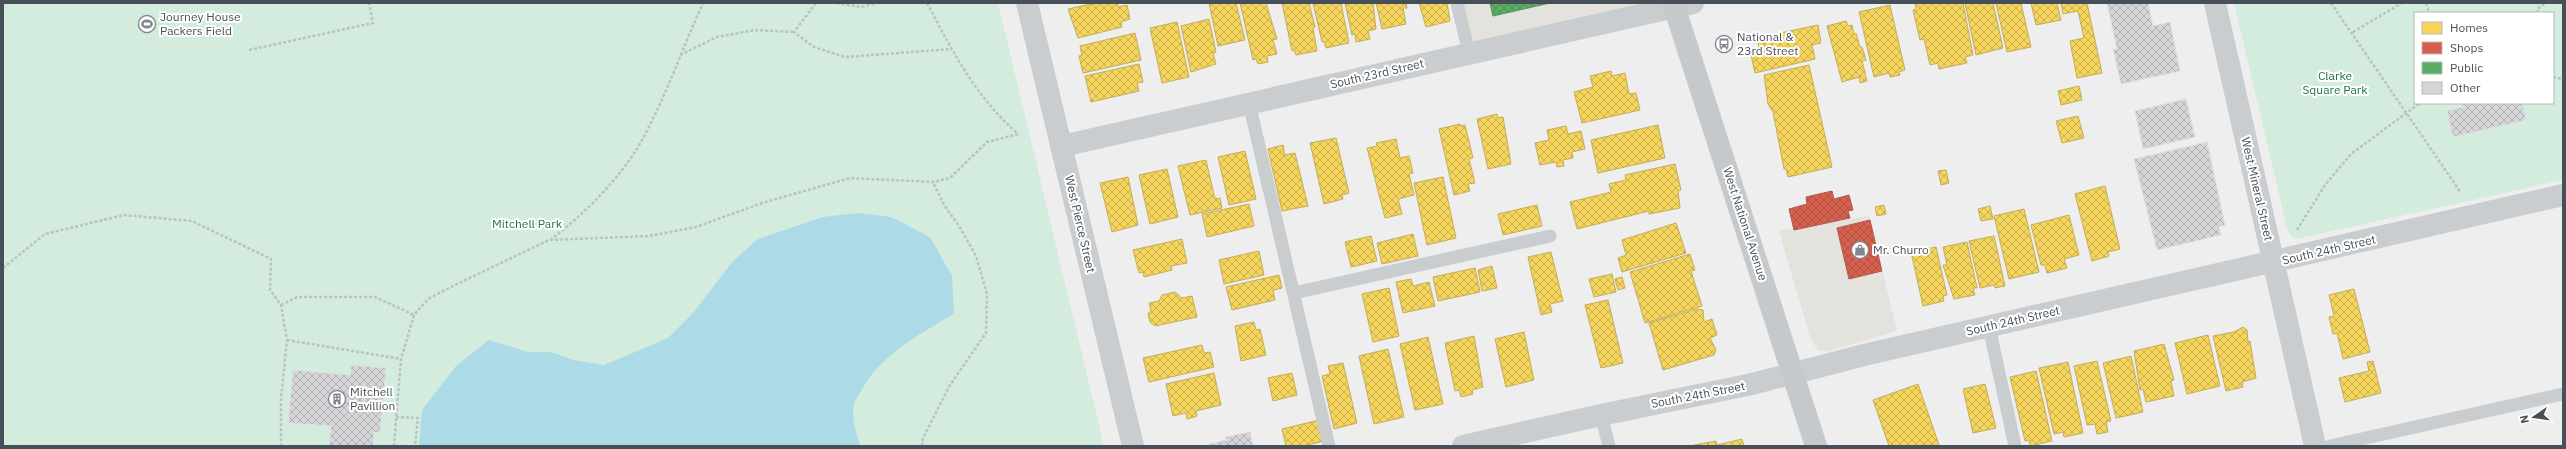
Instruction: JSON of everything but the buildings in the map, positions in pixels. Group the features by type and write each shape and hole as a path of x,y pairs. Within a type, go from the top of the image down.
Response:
{"main road":[{"name":"West National Avenue","path":"1680,4 1792,374 1816,446"}],"street":[{"name":"West Pierce Street","path":"1027,3 1133,446"},
{"name":"West Mineral Street","path":"2215,3 2315,446"},
{"name":"South 23rd Street","path":"1062,146 1680,4"},
{"name":"South 24th Street","path":"1463,446 1601,414 1792,374 1989,327 2274,263 2563,195"}],"lane":[{"path":"1457,3 1469,53"},
{"path":"1249,104 1329,446"},
{"path":"1294,293 1550,236"},
{"path":"1989,327 2015,446"},
{"path":"2330,446 2563,394"},
{"path":"1601,414 1609,446"}],"path":[{"path":"249,50 373,23 369,3"},
{"path":"394,446 401,359 414,315 428,299 549,240 570,225 598,197 632,155 652,120 679,55 703,3"},
{"path":"794,32 816,3"},
{"path":"837,3 861,7 877,3"},
{"path":"549,240 649,236 696,228 762,203 850,178 933,182 950,178 987,142 1018,134 1002,120 963,71 927,3"},
{"path":"2331,3 2353,32 2462,192"},
{"path":"2353,32 2402,3"},
{"path":"2538,12 2537,9 2546,3"},
{"path":"679,55 717,37 755,30 794,32 814,47 845,56 952,50"},
{"path":"2297,230 2325,185 2351,154 2406,111 2418,104"},
{"path":"922,446 923,438 950,385 986,333 987,294 976,256 959,226 944,206 933,182"},
{"path":"3,268 45,234 124,215 192,221 271,259 270,290 281,305 287,340 281,399 281,446"},
{"path":"281,305 297,297 375,297 414,315"},
{"path":"287,340 401,359"},
{"path":"396,417 418,418 415,446"}],"shaded area":[{"path":"1457,3 1639,3 1469,53"},
{"path":"1869,216 1897,331 1829,351 1818,351 1809,334 1779,231"}],"green space":[{"name":"Mitchell Park","path":"3,3 998,3 1104,446 3,446"},
{"name":"Clarke Square Park","path":"2234,3 2563,3 2563,180 2297,239 2291,236 2287,228"}],"water":[{"path":"858,213 891,217 930,237 952,276 954,314 902,346 879,366 869,378 856,399 853,409 854,425 861,446 419,446 422,410 456,366 489,340 528,352 551,352 573,360 604,365 668,338 693,313 733,261 758,239 823,217"}],"place":[{"name":"Journey House Packers Field","path":"147,24"},
{"name":"National & 23rd Street","path":"1724,44"},
{"name":"Mr. Churro","path":"1860,250"},
{"name":"Mitchell Pavillion","path":"337,399"}]}
